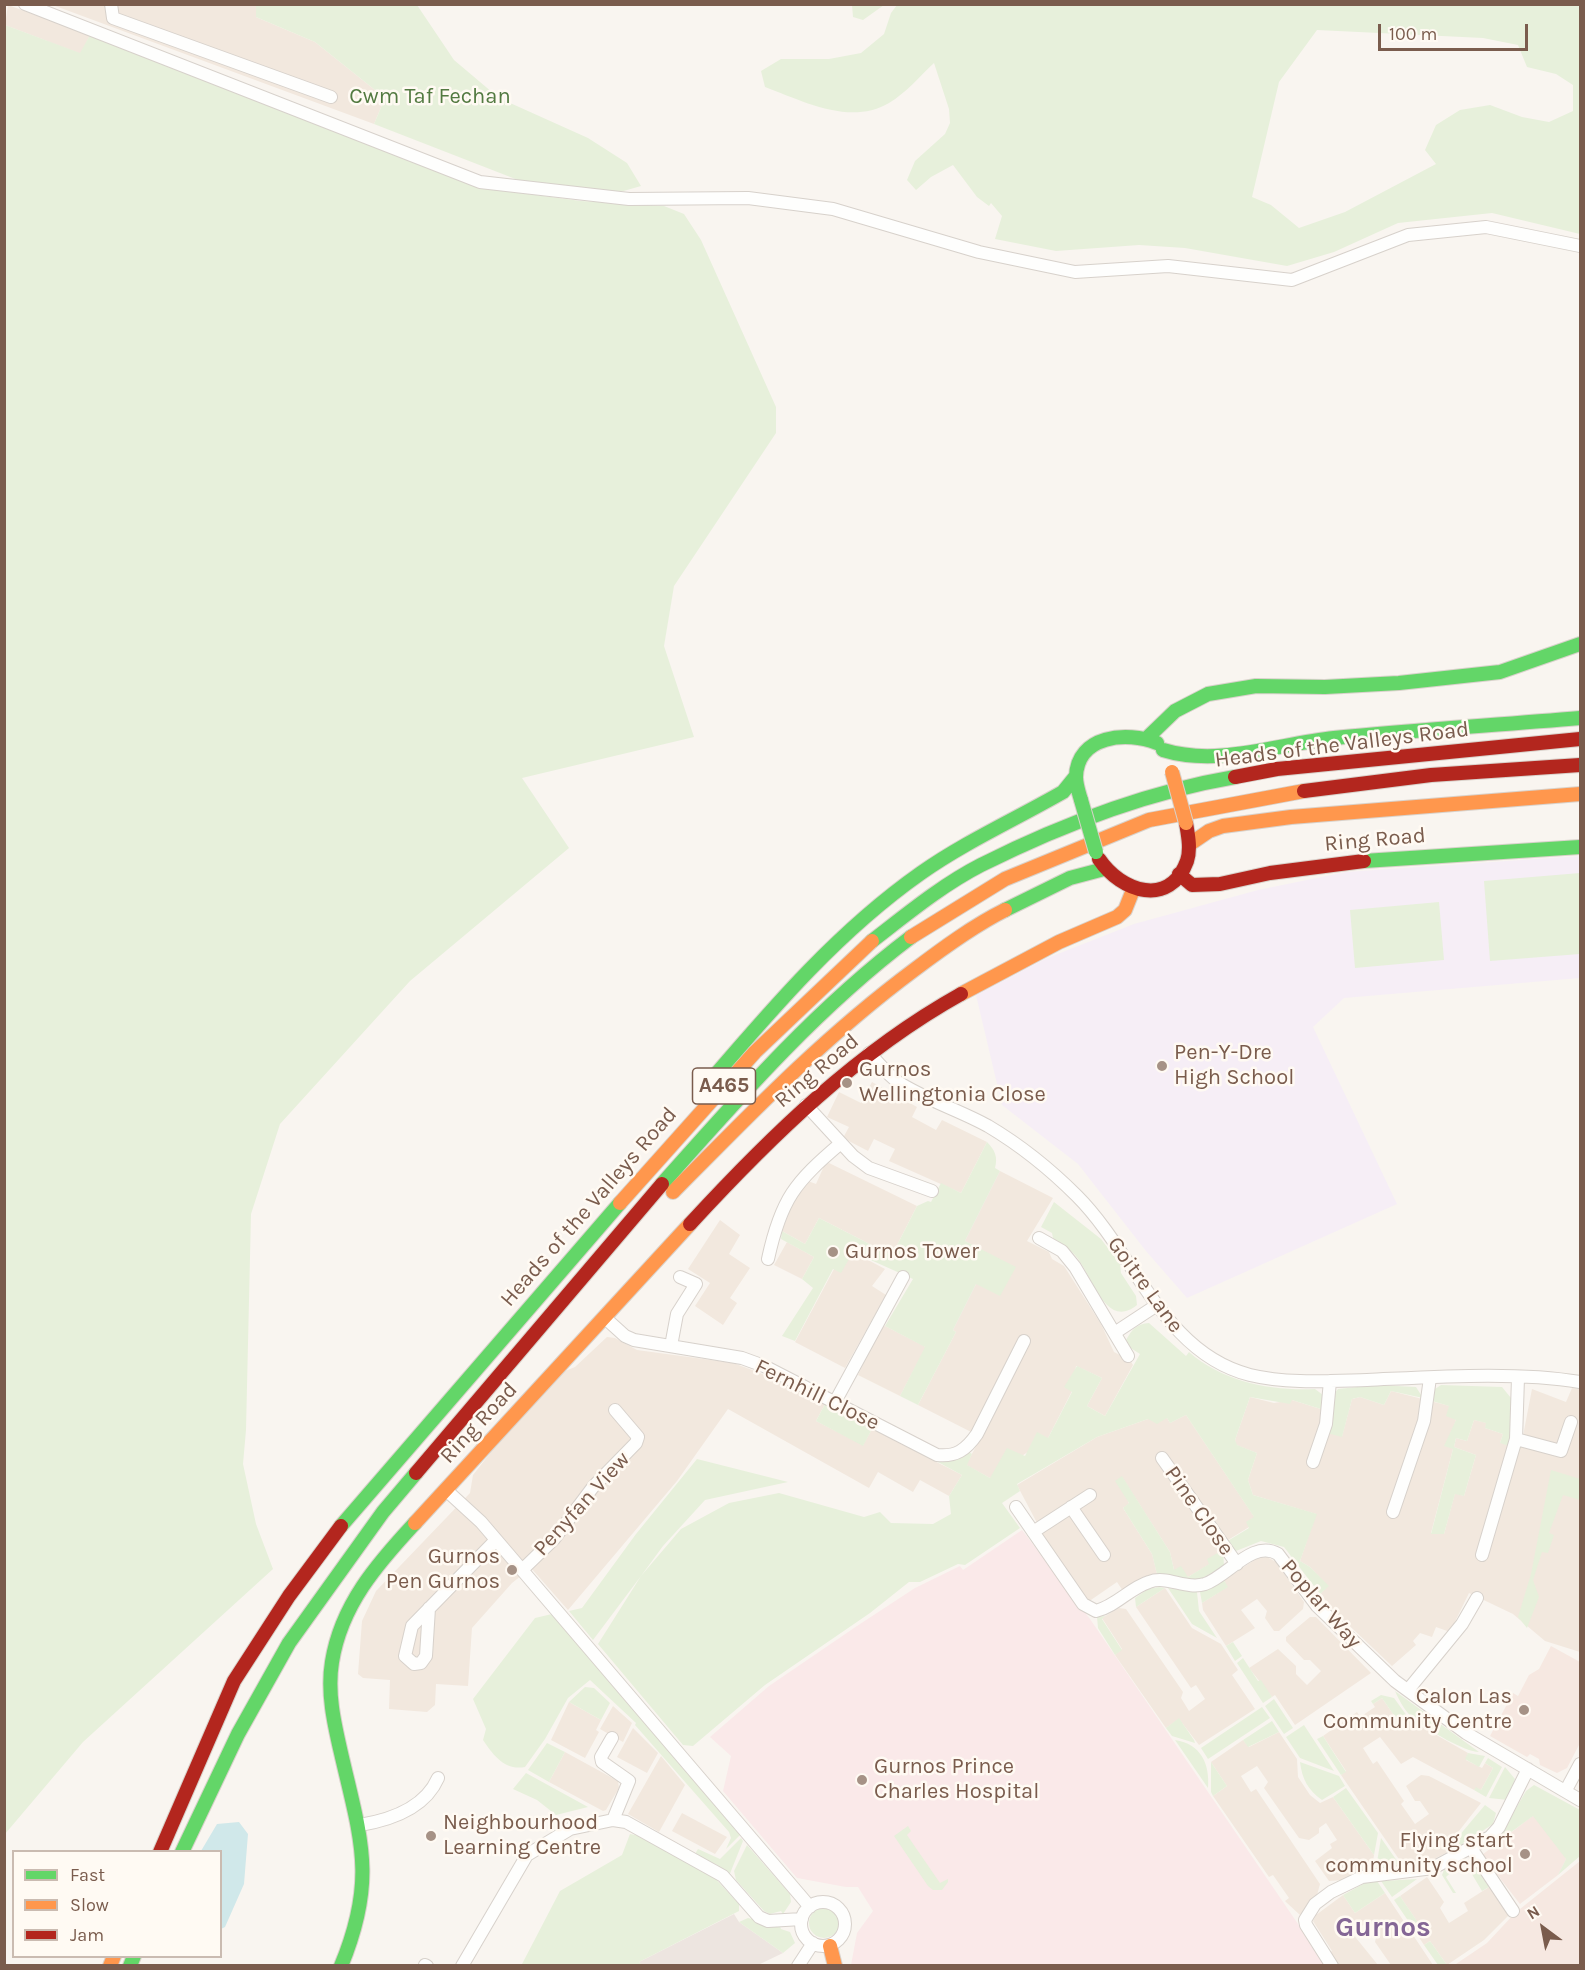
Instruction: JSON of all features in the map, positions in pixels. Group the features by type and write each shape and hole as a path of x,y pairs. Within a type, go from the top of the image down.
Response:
{"main road":[{"path":"1148,738 1175,711 1208,694 1256,686 1325,687 1399,683 1500,672 1581,644"},
{"path":"616,1207 633,1170 794,983 852,927 922,873 1063,792 1076,776 1080,761 1097,743 1122,735 1148,738 1163,750 1180,757 1199,758 1312,741 1581,718"},
{"name":"Heads of the Valleys Road","path":"160,1850 234,1681 289,1596 347,1520 616,1207 755,1052 858,952 918,904 980,867 1066,827 1140,800 1210,781 1288,768 1581,739"},
{"path":"1076,776 1096,852 1104,869 1121,885 1133,890 1160,888 1179,874 1186,862 1190,844 1172,772 1163,750"},
{"name":"Heads of the Valleys Road","path":"182,1850 244,1724 290,1643 344,1563 419,1465 630,1219 762,1072 862,974 928,924 1005,879 1149,820 1285,793 1431,775 1581,765"},
{"path":"1190,844 1209,831 1223,826 1291,817 1581,794"},
{"name":"Ring Road","path":"1179,874 1192,885 1220,884 1270,873 1361,861 1581,847"},
{"path":"630,1219 675,1190 795,1068 870,1003 941,950 991,918 1060,883 1090,871 1104,869"},
{"name":"Ring Road","path":"341,1965 358,1923 362,1903 364,1862 360,1825 331,1698 336,1641 357,1592 374,1567 769,1139 806,1105 869,1053 938,1006 1024,958 1117,917 1125,910 1133,890"},
{"path":"830,1946 836,1965"}],"street":[{"path":"25,4 480,182 629,199 748,198 833,209 979,252 1075,272 1168,266 1292,280 1408,235 1486,227 1581,246"},
{"path":"111,4 113,18 331,97"},
{"path":"206,76 213,56"},
{"name":"Goitre Lane","path":"869,1053 898,1082 988,1127 1055,1176 1078,1197 1105,1229 1157,1305 1186,1341 1233,1370 1277,1378 1330,1381 1518,1378 1581,1382"},
{"path":"806,1105 841,1143 869,1168 932,1191"},
{"path":"768,1259 776,1224 793,1189 807,1172 841,1143"},
{"path":"1038,1238 1062,1251 1076,1267 1128,1356"},
{"path":"671,1346 676,1314 696,1284 680,1277"},
{"path":"835,1402 903,1277"},
{"path":"1116,1332 1157,1305"},
{"name":"Fernhill Close","path":"604,1317 625,1336 742,1358 764,1366 937,1455 949,1456 969,1446 1024,1341"},
{"path":"1393,1512 1424,1421 1430,1378"},
{"path":"1482,1555 1516,1439 1518,1378"},
{"path":"1313,1462 1327,1418 1330,1381"},
{"name":"Penyfan View","path":"522,1570 554,1539 593,1487 636,1443 638,1437 635,1431 615,1410"},
{"path":"1516,1439 1561,1451 1571,1422"},
{"name":"Pine Close","path":"1162,1458 1236,1564"},
{"path":"446,1490 496,1540 810,1907"},
{"path":"1033,1532 1090,1495"},
{"name":"Poplar Way","path":"1016,1507 1083,1604 1096,1611 1125,1597 1148,1582 1161,1581 1190,1586 1204,1584 1264,1549 1278,1554 1329,1619 1381,1669 1466,1733 1581,1800"},
{"path":"1071,1507 1104,1555"},
{"path":"429,1608 496,1540"},
{"path":"1408,1690 1462,1624 1477,1598"},
{"path":"612,1738 602,1761 629,1781 613,1820"},
{"path":"1566,1790 1581,1764"},
{"path":"1332,1965 1311,1934 1305,1920 1315,1904 1331,1892 1362,1877 1433,1868 1490,1837 1499,1827 1528,1770"},
{"path":"360,1825 390,1820 431,1794 438,1778"},
{"path":"462,1965 527,1855 570,1828 613,1820 626,1822 716,1871 759,1917 768,1921 802,1919"},
{"path":"1471,1848 1514,1911"},
{"path":"829,1903 844,1916 843,1935 830,1946 820,1947 803,1933 802,1919 810,1907 829,1903"},
{"path":"798,1965 813,1943"}],"shaded area":[{"path":"50,4 256,5 256,17 315,42 385,98 374,124"},
{"path":"8,5 90,35 81,54 5,25"},
{"name":"Pen-Y-Dre High School","path":"1580,856 1580,978 1344,998 1313,1027 1397,1204 1187,1298 1146,1251 1078,1164 1002,1105 976,995 1045,959 1134,924 1258,890 1346,872"},
{"path":"872,1082 917,1107 912,1117 936,1130 942,1120 987,1142 961,1193 889,1161 895,1149 874,1139 868,1151 843,1138 849,1127 827,1117 839,1092 861,1103"},
{"path":"829,1163 917,1206 893,1253 889,1254 819,1218 805,1244 782,1231 793,1202 803,1187 808,1181 816,1184 825,1164"},
{"path":"1000,1171 1053,1198 1027,1241 1049,1252 1052,1259 1064,1266 1101,1324 1114,1352 1130,1360 1133,1365 1105,1416 1087,1406 1102,1378 1076,1366 1072,1391 1048,1438 990,1478 966,1465 981,1437 918,1405 956,1332 953,1330 976,1284 1015,1268 965,1241"},
{"path":"720,1220 740,1235 729,1254 750,1268 730,1298 737,1303 723,1325 695,1306 710,1283 688,1269"},
{"path":"787,1242 814,1257 802,1279 774,1265"},
{"path":"853,1252 885,1269 872,1286 886,1295 845,1368 795,1342 834,1269"},
{"path":"885,1326 926,1347 900,1396 858,1375 881,1327"},
{"path":"607,1337 615,1338 637,1350 733,1363 758,1372 825,1404 816,1421 863,1445 872,1429 962,1475 949,1496 920,1480 913,1492 878,1472 869,1488 728,1409 677,1481 568,1610 531,1568 512,1583 472,1628 468,1686 436,1684 435,1705 427,1712 389,1709 390,1680 363,1678 358,1674 362,1621 376,1591 470,1493 473,1475 495,1447 565,1371 575,1367"},
{"path":"1572,1388 1580,1389 1580,1652 1545,1641 1513,1614 1469,1593 1450,1632 1436,1627 1432,1637 1420,1633 1413,1641 1416,1645 1392,1666 1337,1614 1320,1594 1328,1586 1310,1567 1300,1561 1316,1514 1253,1495 1248,1480 1257,1453 1236,1445 1235,1440 1250,1397 1274,1403 1292,1400 1324,1410 1342,1436 1352,1399 1360,1397 1384,1405 1391,1391 1450,1406 1456,1420 1452,1432 1453,1449 1431,1533 1444,1534 1455,1493 1464,1496 1476,1455 1454,1447 1456,1438 1467,1441 1474,1420 1487,1423 1485,1428 1503,1434 1500,1443 1522,1441 1532,1389 1566,1402"},
{"path":"1186,1415 1255,1518 1249,1527 1220,1545 1223,1550 1210,1564 1188,1577 1174,1570 1170,1552 1122,1477 1129,1504 1123,1508 1152,1554 1157,1574 1145,1577 1123,1591 1117,1582 1088,1602 1045,1538 1017,1485 1097,1437 1148,1419 1167,1418 1170,1423"},
{"path":"1022,1530 1090,1619 1326,1965 851,1965 857,1933 873,1911 858,1887 797,1878 723,1791 731,1756 710,1737 769,1686 857,1626 915,1588 960,1566 963,1570"},
{"path":"1267,1557 1276,1562 1304,1602 1303,1609 1279,1631 1274,1631 1265,1618 1267,1611 1257,1599 1241,1610 1255,1628 1226,1646 1203,1610 1202,1603 1227,1587 1224,1580 1256,1559"},
{"path":"1165,1588 1192,1628 1221,1644 1238,1670 1232,1675 1255,1709 1199,1745 1179,1719 1166,1728 1115,1655 1122,1649 1102,1618 1119,1608 1126,1609 1183,1692 1181,1698 1189,1711 1205,1699 1196,1685 1191,1688 1136,1607"},
{"path":"1310,1617 1316,1617 1371,1673 1295,1725 1275,1695 1272,1697 1249,1668 1278,1649 1296,1666 1296,1674 1307,1685 1321,1671 1310,1660 1304,1660 1286,1641 1286,1637"},
{"path":"1551,1646 1580,1662 1580,1743 1567,1768 1557,1773 1540,1765 1539,1759 1530,1754 1527,1757 1490,1736 1513,1693 1518,1696 1529,1675 1539,1669"},
{"path":"1382,1698 1395,1717 1406,1727 1410,1720 1468,1753 1466,1760 1482,1768 1485,1763 1493,1768 1481,1790 1476,1788 1474,1790 1413,1757 1401,1764 1380,1737 1363,1748 1373,1764 1377,1761 1404,1801 1401,1804 1415,1824 1429,1814 1420,1801 1415,1801 1406,1786 1421,1775 1429,1776 1481,1803 1455,1836 1453,1849 1421,1866 1405,1868 1341,1775 1346,1771 1323,1736 1357,1712 1360,1717 1375,1707 1373,1704"},
{"path":"569,1702 601,1720 596,1730 599,1732 585,1758 551,1740"},
{"path":"613,1706 632,1723 623,1742 600,1729"},
{"path":"633,1728 658,1753 647,1773 617,1757"},
{"path":"1279,1732 1297,1759 1298,1777 1310,1795 1320,1803 1333,1797 1374,1855 1372,1869 1343,1880 1329,1881 1315,1861 1332,1848 1330,1844 1337,1840 1326,1823 1319,1828 1319,1833 1309,1840 1299,1838 1264,1788 1268,1782 1257,1766 1241,1776 1251,1792 1256,1789 1320,1884 1317,1895 1300,1915 1285,1901 1289,1898 1273,1875 1269,1877 1213,1796 1227,1786 1211,1762 1243,1740 1249,1747"},
{"path":"565,1752 618,1781 619,1788 606,1810 603,1811 549,1782"},
{"path":"661,1756 685,1785 659,1832 628,1814"},
{"path":"1553,1800 1566,1859 1558,1875 1520,1904 1482,1855"},
{"path":"682,1813 727,1837 715,1854 672,1831"},
{"path":"1580,1861 1580,1965 1453,1966 1487,1943 1515,1913"},
{"path":"1427,1877 1444,1902 1440,1908 1449,1923 1468,1911 1464,1903 1489,1887 1509,1915 1484,1940 1447,1965 1430,1941 1424,1945 1413,1928 1418,1923 1400,1896"},
{"path":"1385,1893 1433,1965 1391,1965 1375,1942 1377,1932 1369,1921 1352,1933 1378,1965 1338,1965 1329,1953 1332,1951 1313,1921 1316,1915 1343,1895 1355,1913"},
{"path":"734,1914 739,1922 783,1953 758,1965 642,1966 639,1962"}],"green space":[{"path":"852,4 884,5 863,20 853,17"},
{"name":"Cwm Taf Fechan","path":"256,5 417,5 454,60 499,98 588,138 627,163 641,186 620,192 518,180 374,124 385,98 315,42 256,17"},
{"path":"897,5 1580,5 1580,234 1492,213 1398,223 1334,252 1287,266 1185,248 1139,245 1056,251 995,239 1002,216 991,203 989,206 977,197 953,165 931,177 916,190 907,180 915,161 945,134 950,123 949,109 934,63 889,103 859,112 827,109 765,87 761,71 781,59 829,59 861,53 884,34 891,13","holes":["1317,30 1483,38 1518,45 1527,67 1556,74 1573,85 1573,111 1549,122 1522,117 1490,105 1460,110 1436,125 1425,150 1436,164 1345,212 1299,228 1271,205 1252,197 1279,82"]},
{"path":"5,25 80,53 90,35 491,189 581,201 664,206 684,214 701,240 776,407 776,433 674,586 664,646 694,737 522,778 569,848 410,981 280,1124 251,1214 246,1430 243,1464 256,1524 273,1569 83,1742 5,1834"},
{"path":"1580,873 1580,954 1490,961 1484,881"},
{"path":"1439,902 1444,960 1355,968 1350,910"},
{"path":"987,1142 995,1154 995,1168 1000,1171 965,1241 1016,1267 1000,1296 976,1284 953,1330 956,1332 918,1405 900,1396 925,1347 885,1326 913,1279 853,1252 841,1273 833,1269 795,1341 782,1336 813,1288 802,1279 814,1257 781,1239 782,1231 805,1244 819,1218 889,1254 893,1253 917,1206 931,1202 941,1183 961,1193"},
{"path":"1054,1202 1101,1239 1120,1264 1121,1273 1136,1296 1137,1305 1126,1311 1116,1311 1108,1306 1100,1297 1075,1255 1053,1238 1052,1233 1041,1227"},
{"path":"1149,1323 1186,1356 1189,1352 1217,1371 1232,1377 1265,1386 1315,1389 1323,1395 1324,1410 1292,1400 1290,1404 1250,1397 1235,1440 1237,1445 1257,1453 1248,1480 1253,1495 1317,1514 1300,1561 1310,1567 1329,1586 1320,1594 1284,1547 1261,1541 1236,1551 1226,1542 1249,1528 1246,1522 1254,1517 1186,1415 1170,1423 1167,1418 1157,1424 1148,1419 1097,1437 1017,1484 1020,1491 1002,1503 1020,1528 965,1565 958,1564 920,1582 909,1582 870,1613 765,1685 693,1746 683,1745 598,1644 641,1576 681,1529 729,1503 779,1493 864,1517 880,1512 891,1523 933,1524 951,1514 949,1496 962,1475 934,1460 969,1452 972,1454 967,1465 990,1478 1007,1448 1025,1456 1037,1432 1048,1438 1072,1392 1064,1387 1077,1366 1102,1378 1087,1406 1105,1416 1140,1354 1129,1347 1126,1340 1135,1328 1141,1325"},
{"path":"1377,1385 1416,1387 1423,1398 1391,1391 1384,1405 1360,1397 1352,1399 1342,1437 1327,1433 1334,1394 1338,1389"},
{"path":"1441,1385 1502,1387 1511,1398 1512,1440 1509,1446 1500,1443 1503,1434 1485,1428 1486,1423 1474,1420 1467,1441 1456,1438 1454,1447 1476,1455 1464,1496 1455,1494 1444,1534 1431,1534 1453,1449 1444,1446 1456,1420 1446,1416 1449,1406 1432,1401 1435,1389"},
{"path":"825,1404 872,1429 863,1446 816,1421"},
{"path":"697,1459 788,1482 705,1500 663,1546 593,1640 569,1611 582,1608 636,1534"},
{"path":"1551,1470 1580,1479 1580,1500 1563,1495 1549,1533 1554,1535 1548,1553 1542,1552 1533,1580 1539,1597 1527,1628 1518,1617 1531,1574"},
{"path":"1122,1476 1170,1552 1174,1570 1181,1566 1188,1577 1209,1564 1207,1559 1223,1550 1224,1566 1197,1581 1157,1574 1152,1554 1123,1508 1129,1503 1115,1481"},
{"path":"1224,1580 1228,1587 1202,1603 1200,1592"},
{"path":"1165,1588 1136,1607 1135,1598 1148,1589"},
{"path":"1168,1588 1197,1592 1199,1611 1217,1638 1192,1624"},
{"path":"552,1614 741,1834 726,1849 731,1838 729,1832 635,1725 636,1723 590,1680 568,1698 545,1739 525,1767 511,1767 500,1761 487,1746 483,1740 486,1729 473,1699 535,1618"},
{"path":"1105,1616 1102,1619 1122,1650 1115,1655 1098,1628 1097,1617"},
{"path":"1233,1642 1242,1656 1235,1661 1226,1646"},
{"path":"1243,1658 1272,1697 1263,1703 1237,1663"},
{"path":"585,1687 594,1688 610,1703 601,1720 569,1702"},
{"path":"1395,1691 1479,1752 1456,1745 1422,1725 1407,1711"},
{"path":"1381,1695 1394,1698 1410,1720 1406,1727 1395,1717 1382,1698 1373,1704 1371,1701"},
{"path":"1274,1699 1293,1728 1284,1734 1265,1706"},
{"path":"1262,1707 1270,1718 1208,1759 1201,1748"},
{"path":"1179,1718 1195,1743 1172,1736 1166,1728"},
{"path":"1272,1721 1279,1732 1248,1747 1243,1740"},
{"path":"1304,1725 1334,1771 1300,1758 1286,1737"},
{"path":"1323,1736 1346,1772 1341,1775 1317,1739"},
{"path":"1175,1740 1191,1746 1202,1756 1207,1771 1208,1788"},
{"path":"547,1743 565,1752 549,1782 528,1770"},
{"path":"1468,1753 1485,1756 1479,1767 1465,1759"},
{"path":"1488,1758 1502,1767 1486,1797 1474,1790 1476,1787 1481,1790 1493,1768 1485,1763"},
{"path":"1211,1762 1227,1786 1213,1796 1211,1792"},
{"path":"1300,1762 1339,1776 1345,1786 1322,1800 1307,1784"},
{"path":"1505,1767 1515,1779 1508,1800 1489,1798"},
{"path":"526,1773 588,1807 556,1815 537,1800 513,1789"},
{"path":"1534,1785 1580,1810 1580,1856 1558,1875 1566,1859 1533,1816 1499,1841 1498,1839 1526,1791"},
{"path":"1346,1788 1378,1833 1374,1855 1333,1797"},
{"path":"1485,1805 1496,1813 1493,1824 1457,1848 1458,1837"},
{"path":"908,1826 911,1831 907,1835 940,1883 948,1879 942,1890 933,1890 928,1886 894,1836"},
{"path":"630,1834 640,1836 712,1875 739,1904 739,1911 639,1962 642,1965 521,1966 560,1891 622,1855"},
{"path":"741,1838 743,1841 729,1876 717,1865 695,1854 698,1849 720,1859"},
{"path":"1381,1838 1402,1868 1376,1868"},
{"path":"747,1845 790,1894 791,1902 783,1914 781,1911 770,1914 764,1911 736,1880 734,1871"},
{"path":"1463,1859 1473,1863 1489,1887 1482,1891 1464,1861 1446,1877 1456,1893 1453,1893 1442,1875 1444,1870"},
{"path":"1417,1879 1392,1897 1381,1881"},
{"path":"1377,1881 1385,1893 1355,1913 1343,1895 1365,1883"},
{"path":"1400,1896 1419,1924 1413,1928 1394,1900"},
{"path":"824,1908 835,1912 839,1923 835,1934 824,1938 813,1934 809,1923 813,1912"},
{"path":"748,1918 780,1926 781,1929 790,1932 795,1943 783,1953 739,1922"},
{"path":"1430,1941 1447,1965 1438,1965 1424,1945"}],"water":[{"path":"239,1822 248,1834 244,1884 225,1927 222,1928 222,1850 202,1850 217,1824"}],"traffic: fast":[{"path":"1147,738 1175,711 1208,694 1256,686 1325,687 1399,683 1500,672 1580,644"},
{"path":"1163,750 1184,755 1227,755 1334,738 1580,718"},
{"path":"1081,800 1076,780 1079,763 1085,752 1094,745 1118,737 1132,737 1157,743"},
{"path":"705,1087 806,973 890,896 955,851 1063,792 1076,776"},
{"path":"872,941 952,882 1011,850 1042,836 1137,801 1169,791 1235,777"},
{"path":"1081,800 1096,852"},
{"path":"1364,861 1580,847"},
{"path":"1005,910 1070,878 1104,869"},
{"path":"662,1184 750,1086 811,1023 843,993 911,937"},
{"path":"341,1526 620,1203"},
{"path":"183,1850 238,1734 289,1643 383,1512 416,1473"},
{"path":"341,1966 359,1908 362,1860 332,1708 330,1685 332,1662 343,1622 352,1604 374,1570 415,1523"},
{"path":"130,1966 133,1958"}],"traffic: slow":[{"path":"1172,772 1186,823"},
{"path":"911,937 1005,879 1149,820 1304,791"},
{"path":"1190,844 1209,831 1223,826 1291,817 1580,794"},
{"path":"961,994 1059,942 1117,917 1125,910 1133,890"},
{"path":"673,1192 789,1076 849,1022 947,946 1005,910"},
{"path":"620,1203 755,1052 872,941"},
{"path":"415,1523 690,1224"},
{"path":"830,1946 835,1966"},
{"path":"110,1966 113,1958"}],"traffic: jam":[{"path":"1235,777 1277,769 1580,739"},
{"path":"1304,791 1431,775 1580,765"},
{"path":"1099,859 1108,870 1132,887 1157,890 1169,885 1179,876 1187,861 1189,847 1186,823"},
{"path":"1179,874 1192,885 1220,884 1270,873 1364,861"},
{"path":"690,1224 784,1128 851,1069 886,1042 961,994"},
{"path":"416,1473 662,1184"},
{"path":"161,1850 234,1681 289,1596 341,1526"}],"place":[{"name":"Pen-Y-Dre High School","path":"1162,1066"},
{"name":"Gurnos Wellingtonia Close","path":"847,1083"},
{"name":"Gurnos Tower","path":"833,1252"},
{"name":"Gurnos Pen Gurnos","path":"512,1570"},
{"name":"Calon Las Community Centre","path":"1524,1710"},
{"name":"Gurnos Prince Charles Hospital","path":"862,1780"},
{"name":"Neighbourhood Learning Centre","path":"431,1836"},
{"name":"Flying start community school","path":"1525,1854"}],"district":[{"name":"Gurnos","path":"1383,1928"}]}
